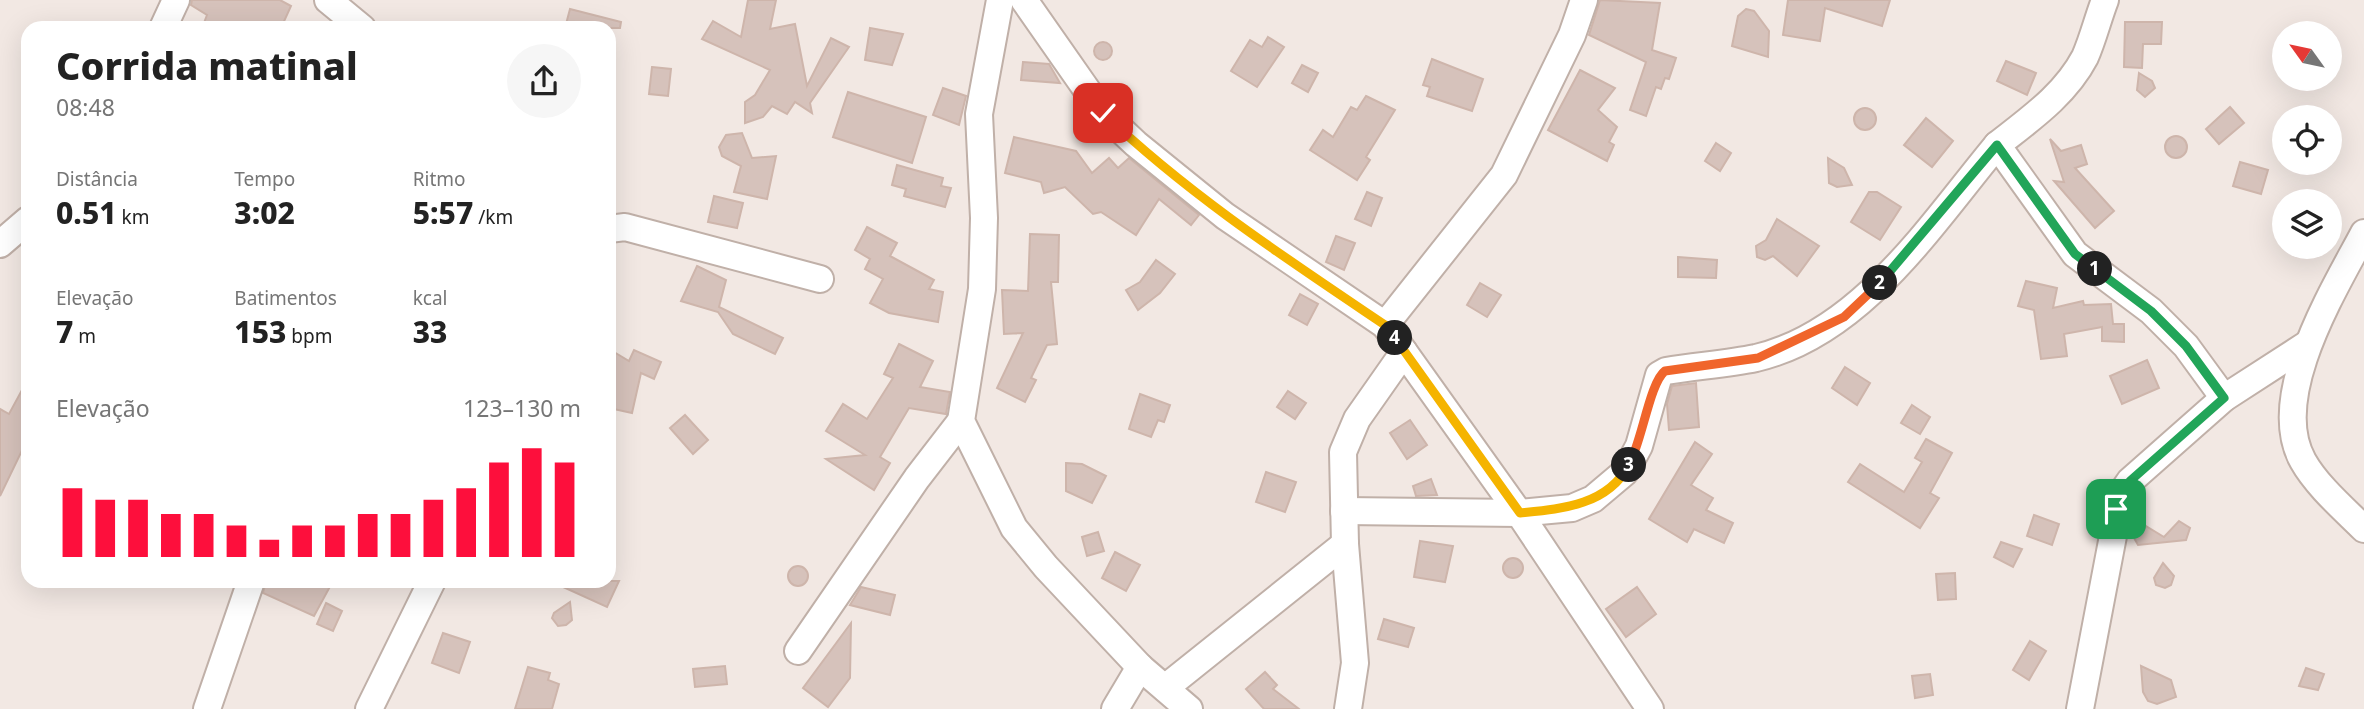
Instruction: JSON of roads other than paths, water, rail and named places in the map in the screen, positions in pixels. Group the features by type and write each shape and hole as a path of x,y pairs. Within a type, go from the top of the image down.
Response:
{"street":[{"path":"166,21 176,0"},
{"path":"328,0 354,21"},
{"path":"798,651 917,478 961,421 982,289 984,218 979,114 1000,0"},
{"path":"1024,0 1103,113 1136,144 1225,216 1385,325 1520,513 1650,709"},
{"path":"1385,325 1504,175 1572,35 1584,0"},
{"path":"1343,511 1520,513 1572,508 1593,499 1625,472 1639,446 1655,384 1665,371 1758,358 1844,317 1887,277 1997,145 2047,106 2067,84 2085,56 2105,0"},
{"path":"1997,145 2075,254 2151,311 2186,346 2224,398"},
{"path":"0,244 21,226"},
{"path":"616,228 625,227 820,279"},
{"path":"2364,233 2306,345 2293,416 2295,440 2304,462 2364,528"},
{"path":"2080,709 2121,494 2130,481 2224,398 2306,345"},
{"path":"1348,709 1355,663 1343,511 1343,452 1357,419 1404,352"},
{"path":"961,421 1014,528 1046,567 1140,667 1189,709"},
{"path":"1165,688 1345,544"},
{"path":"207,709 249,588"},
{"path":"369,709 429,588"},
{"path":"1115,709 1140,667"}]}
